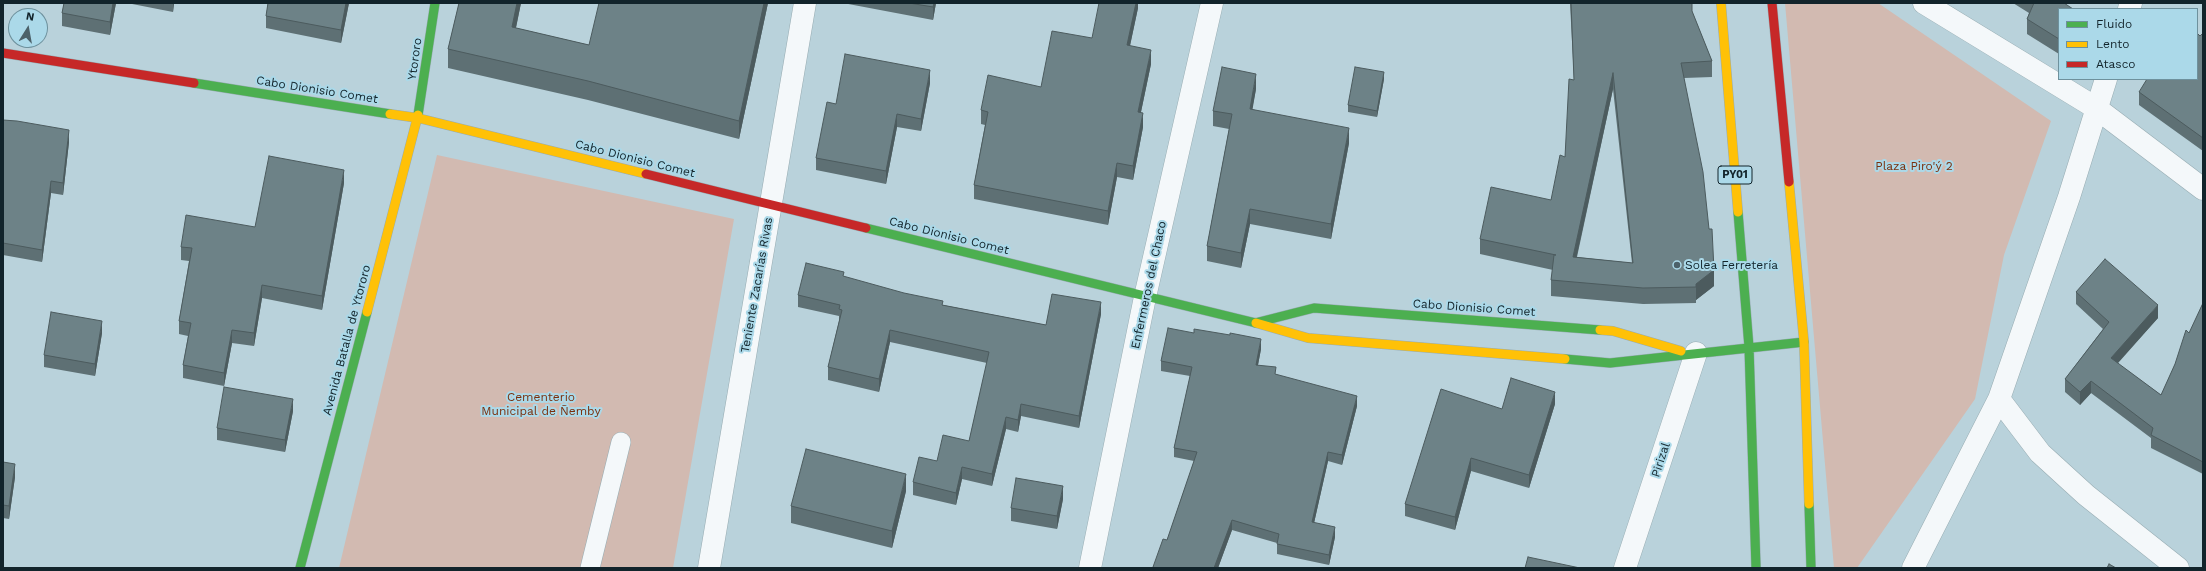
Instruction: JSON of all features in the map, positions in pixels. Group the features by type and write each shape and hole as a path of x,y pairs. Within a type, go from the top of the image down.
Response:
{"main road":[{"name":"Ytororo","path":"418,118 435,3"},
{"name":"PY01","path":"1721,3 1749,347 1756,568"},
{"path":"1772,3 1804,342 1811,568"},
{"name":"Cabo Dionisio Comet","path":"3,53 418,118 1254,323 1308,338 1610,363 1804,342"},
{"name":"Avenida Batalla de Ytororo","path":"300,568 418,118"},
{"name":"Cabo Dionisio Comet","path":"1254,323 1314,308 1612,331 1694,353"}],"street":[{"name":"Teniente Zacarías Rivas","path":"709,568 805,3"},
{"name":"Enfermeros del Chaco","path":"1090,568 1145,297 1212,3"},
{"path":"1924,3 2096,108 2203,188"},
{"path":"1913,568 1999,399 2069,197 2106,80"},
{"name":"Pirizal","path":"1625,568 1694,353"},
{"path":"1999,399 2040,453 2086,495 2178,568"}],"lane":[{"path":"590,568 621,442"}],"green space":[{"name":"Plaza Piro'ý 2","path":"1785,3 1878,3 2051,121 2004,255 1975,399 1857,568 1834,568"},
{"name":"Cementerio Municipal de Ñemby","path":"437,155 734,219 673,568 339,568"}],"building":[{"path":"64,3 113,3 110,22 62,13"},
{"path":"268,3 346,3 341,30 266,16"},
{"path":"459,3 517,3 512,27 589,45 599,3 764,3 739,121 588,81 448,49"},
{"path":"909,3 934,3 933,7"},
{"path":"1099,3 1136,3 1127,45 1151,50 1138,112 1143,113 1133,166 1117,163 1108,211 974,185 988,112 981,110 988,75 1041,87 1052,31 1092,38"},
{"path":"1571,3 1692,3 1692,11 1712,61 1681,63 1703,172 1709,229 1712,229 1714,270 1696,284 1696,287 1643,288 1551,280 1554,255 1556,255 1480,239 1491,187 1551,200 1560,155 1565,157 1569,79 1574,80","holes":["1613,73 1633,263 1573,257"]},
{"path":"2034,3 2064,3 2072,8 2058,8 2058,38 2027,19"},
{"path":"2203,33 2203,138 2139,92 2146,80 2198,80 2198,34 2200,36"},
{"path":"845,54 930,70 921,119 897,114 886,171 816,158 827,102 836,104"},
{"path":"1222,67 1256,74 1250,109 1349,128 1331,224 1250,209 1241,253 1207,246 1232,114 1213,111"},
{"path":"1355,67 1384,72 1377,111 1348,105"},
{"path":"3,120 69,130 63,183 51,181 42,250 3,243"},
{"path":"269,156 344,170 322,296 262,285 254,333 232,330 224,373 183,365 191,323 179,321 192,248 181,247 186,215 255,227"},
{"path":"2105,259 2158,305 2111,358 2161,395 2175,364 2186,330 2189,333 2203,303 2203,462 2151,435 2153,428 2091,381 2080,392 2065,379 2109,322 2076,292"},
{"path":"806,263 844,272 843,276 904,293 943,301 942,305 1046,325 1052,294 1101,302 1079,416 1021,404 1018,420 1006,417 992,474 962,467 956,493 913,482 919,457 937,461 943,435 969,441 989,352 890,330 879,379 828,367 842,310 839,309 840,305 798,295"},
{"path":"51,312 102,321 95,364 44,355"},
{"path":"1168,328 1194,333 1194,329 1230,335 1230,333 1261,339 1256,365 1276,367 1275,374 1357,396 1342,455 1328,452 1312,522 1335,527 1329,555 1277,544 1279,534 1232,520 1214,568 1153,567 1163,539 1167,540 1197,452 1174,448 1192,367 1161,361"},
{"path":"1511,378 1555,392 1529,475 1471,458 1455,517 1405,504 1441,389 1502,409"},
{"path":"224,387 293,399 285,440 217,428"},
{"path":"806,449 906,474 892,531 791,506"},
{"path":"3,462 15,464 9,506 3,505"},
{"path":"1016,478 1063,486 1057,516 1011,508"},
{"path":"1528,557 1580,568 1525,568"},
{"path":"2109,564 2116,568 2107,568"}],"traffic: fast":[{"path":"418,115 435,3"},
{"path":"194,83 390,114"},
{"path":"1738,212 1749,347 1756,568"},
{"path":"866,228 1256,323"},
{"path":"1255,323 1314,308 1600,330"},
{"path":"300,568 367,312"},
{"path":"1565,359 1610,363 1804,342"},
{"path":"1809,504 1811,568"}],"traffic: slow":[{"path":"1721,3 1738,212"},
{"path":"390,114 418,118 646,174"},
{"path":"367,312 418,115"},
{"path":"1789,182 1804,342 1809,504"},
{"path":"1256,323 1308,338 1565,359"},
{"path":"1600,330 1613,331 1681,351"}],"traffic: jam":[{"path":"1772,3 1789,182"},
{"path":"3,53 194,83"},
{"path":"646,174 866,228"}],"place":[{"name":"Solea Ferretería","path":"1677,265"}]}
